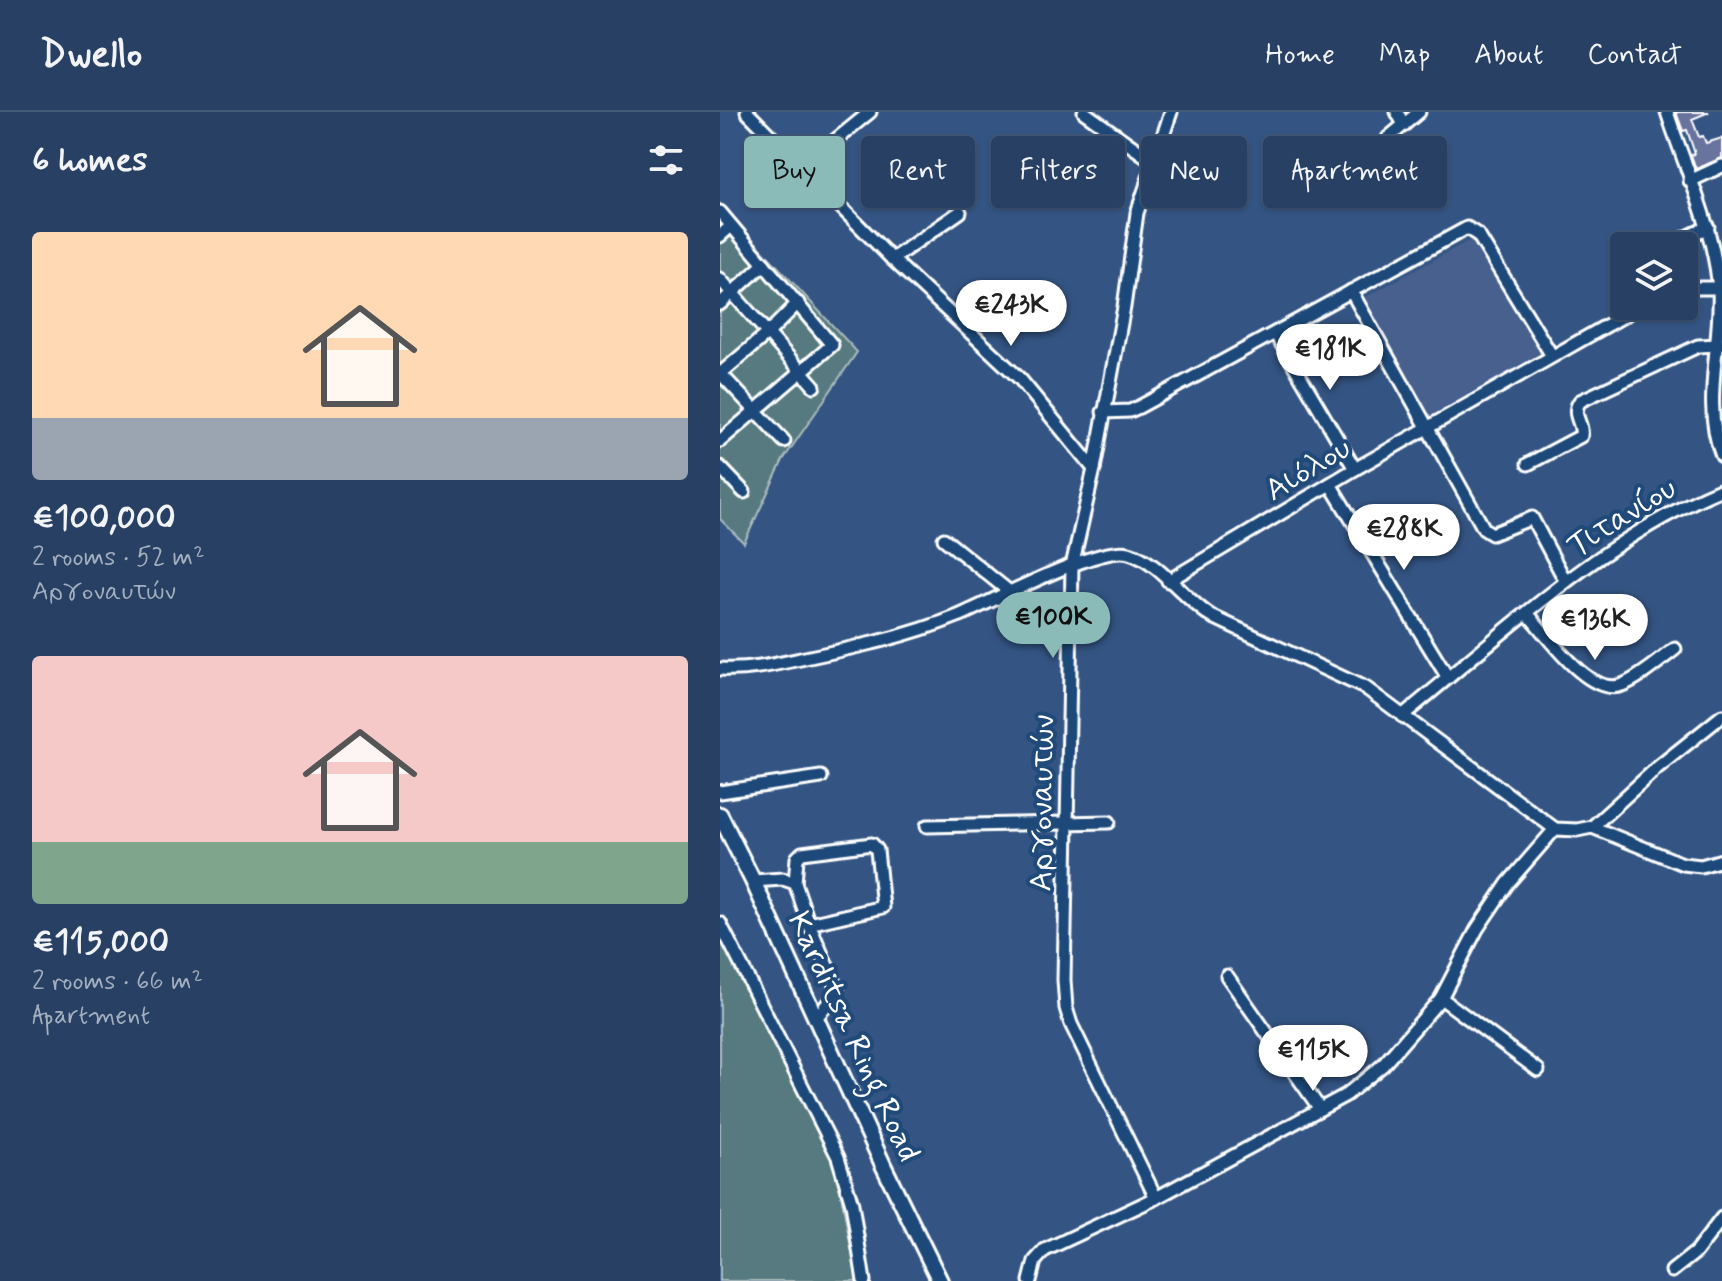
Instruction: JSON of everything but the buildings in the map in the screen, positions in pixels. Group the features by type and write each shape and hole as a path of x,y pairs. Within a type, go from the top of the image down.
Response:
{"main road":[{"name":"Karditsa Ring Road","path":"720,815 940,1281"}],"street":[{"path":"747,112 770,136"},
{"path":"840,136 870,112"},
{"path":"1084,112 1141,153"},
{"name":"Αργοναυτών","path":"1163,136 1171,112"},
{"path":"1397,112 1404,125"},
{"path":"1390,136 1419,112"},
{"path":"1667,112 1708,227 1721,288 1714,425 1722,456"},
{"path":"1690,181 1722,166"},
{"name":"Αργοναυτών","path":"1141,201 1094,469 1072,566 1064,980 1068,1014 1156,1198"},
{"path":"841,208 1035,395 1094,469"},
{"path":"720,212 832,345 720,441"},
{"path":"892,259 960,212"},
{"path":"720,236 731,226"},
{"path":"1697,232 1708,227"},
{"path":"1103,412 1130,411 1139,407 1467,228 1478,235 1552,356"},
{"path":"720,304 764,264"},
{"path":"720,279 814,386"},
{"path":"1698,288 1721,288"},
{"path":"1351,291 1486,531 1492,534 1523,519 1532,518 1566,582"},
{"path":"784,441 720,374 798,303"},
{"name":"Αιόλου","path":"1168,581 1355,469 1616,320"},
{"path":"1275,333 1355,469"},
{"path":"1528,464 1581,436 1575,414 1580,401 1698,346 1719,345"},
{"path":"720,467 744,492"},
{"path":"1330,484 1448,678"},
{"name":"Τιτανίου","path":"1402,716 1602,555 1693,501 1722,489"},
{"path":"944,539 1011,593"},
{"path":"720,669 739,670 772,665 903,635 957,616 1103,554 1127,552 1142,559 1211,616 1367,689 1555,829 1592,827 1658,767 1722,716"},
{"path":"1527,613 1586,678 1601,686 1623,685 1675,649"},
{"path":"720,792 821,777"},
{"path":"927,826 1109,822"},
{"path":"1592,827 1683,864 1701,866 1722,860"},
{"path":"1030,1281 1034,1263 1042,1252 1156,1198 1346,1095 1372,1076 1441,998 1477,929 1508,883 1555,829"},
{"path":"809,924 883,907 877,850 872,844 802,853 797,858 795,883 809,924 837,989 817,1017"},
{"path":"753,881 783,879 795,883"},
{"path":"720,923 838,1157 852,1204 864,1281"},
{"path":"1227,976 1320,1109"},
{"path":"1441,998 1538,1070"},
{"path":"1672,1271 1696,1252 1722,1218"}],"shaded area":[{"path":"1474,238 1542,352 1430,416 1364,298"}],"green space":[{"path":"720,204 857,352 783,460 744,543 720,519"},
{"path":"720,938 828,1145 838,1178 857,1281 720,1281"}]}
